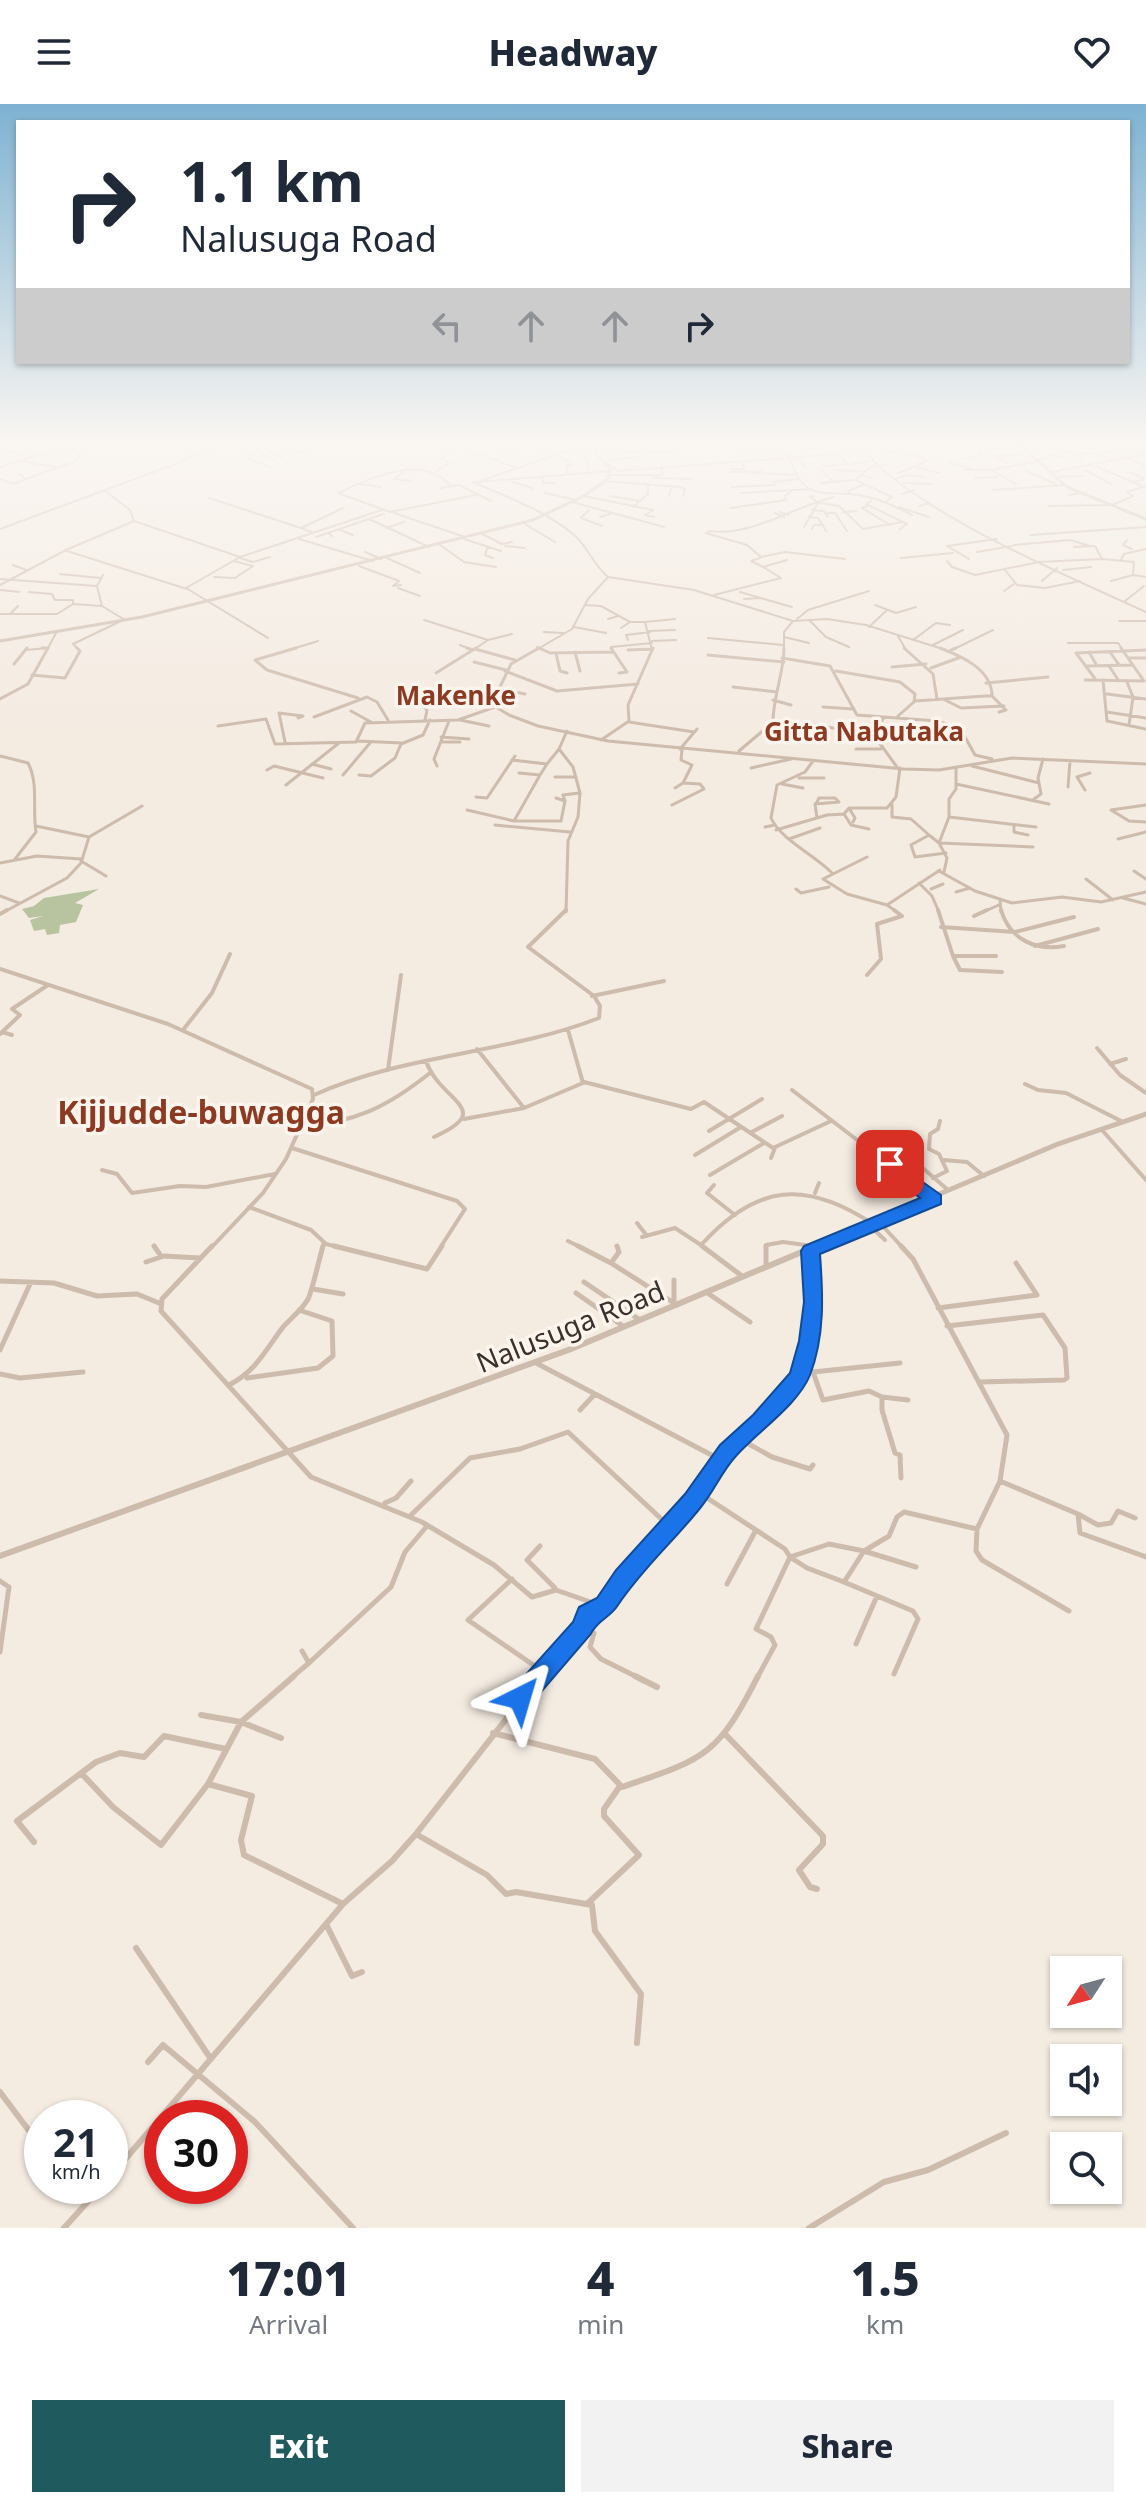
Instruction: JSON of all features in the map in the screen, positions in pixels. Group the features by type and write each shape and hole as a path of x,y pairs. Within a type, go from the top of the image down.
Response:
{"street":[{"path":"0,588 82,543"},
{"path":"199,543 254,562"},
{"path":"187,589 239,557 281,543"},
{"path":"313,543 373,561"},
{"path":"420,543 429,547"},
{"path":"0,641 123,621 447,543"},
{"path":"480,543 501,551"},
{"path":"579,543 592,566 608,577 711,595 795,621 832,620 869,627 964,656 970,659 992,696 1004,706 1006,710 999,712"},
{"path":"741,543 762,557"},
{"path":"968,543 947,546 969,559"},
{"path":"1009,543 1146,612"},
{"path":"977,552 1034,543"},
{"path":"1080,543 1095,546 1102,559"},
{"path":"1125,543 1124,546 1134,550"},
{"path":"504,544 525,548"},
{"path":"440,545 464,562 496,567"},
{"path":"488,546 485,555 493,558"},
{"path":"1074,547 1090,546"},
{"path":"1121,560 1124,554 1146,549"},
{"path":"66,550 187,589 268,638"},
{"path":"365,552 420,573"},
{"path":"711,595 738,591 781,578 751,561 762,557 785,552 845,559"},
{"path":"901,558 908,560 956,552"},
{"path":"249,564 270,557"},
{"path":"763,567 787,560"},
{"path":"947,561 968,575 1044,562 1121,560 1134,562 1133,575"},
{"path":"211,576 235,578 251,570 253,565 233,561"},
{"path":"13,565 28,570"},
{"path":"359,566 399,581 392,584 420,596"},
{"path":"1042,581 1058,569 1091,567"},
{"path":"1005,570 1014,584"},
{"path":"60,574 102,576 97,586 102,606"},
{"path":"1111,581 1133,575 1146,577"},
{"path":"471,707 487,702 499,689 505,670 515,660 574,627 584,605 608,577"},
{"path":"0,579 6,582 97,586"},
{"path":"1004,591 1014,584 1045,588 1080,581"},
{"path":"396,587 401,585"},
{"path":"1123,602 1145,585"},
{"path":"0,588 19,592"},
{"path":"738,591 792,607"},
{"path":"739,752 773,722 773,700 783,660 785,627 810,609 869,591"},
{"path":"29,592 52,594 55,600 73,600 73,604"},
{"path":"744,599 754,601 763,597"},
{"path":"0,614 57,614 73,604 102,606 123,621"},
{"path":"584,605 601,606 630,622 675,619"},
{"path":"875,605 897,613 916,607"},
{"path":"10,614 18,606"},
{"path":"869,627 886,611"},
{"path":"608,619 618,616"},
{"path":"807,619 814,630 831,641 849,647"},
{"path":"424,620 488,640"},
{"path":"32,675 65,678 80,651 73,644 123,621"},
{"path":"1119,621 1146,621"},
{"path":"621,628 630,622"},
{"path":"628,721 628,705 653,649 645,622"},
{"path":"913,640 936,623 950,625"},
{"path":"574,627 606,633"},
{"path":"628,640 626,635 675,630"},
{"path":"933,645 963,630"},
{"path":"949,651 993,630"},
{"path":"544,632 565,633"},
{"path":"0,699 24,687 56,633"},
{"path":"436,673 488,640 512,634"},
{"path":"898,636 904,649 931,668 938,681 937,699"},
{"path":"784,637 809,643"},
{"path":"708,638 783,645"},
{"path":"619,673 627,672 611,647 676,640"},
{"path":"318,641 255,660 267,670 358,698 375,699 388,721"},
{"path":"916,646 920,642"},
{"path":"1068,643 1117,643 1145,681"},
{"path":"460,645 515,660"},
{"path":"537,646 556,653 613,652"},
{"path":"14,664 28,647 47,648"},
{"path":"628,650 653,649"},
{"path":"1096,680 1076,653 1146,650"},
{"path":"575,652 580,671"},
{"path":"1089,652 1097,666"},
{"path":"1110,652 1119,665"},
{"path":"556,653 560,672 567,673"},
{"path":"708,655 830,666 843,696 859,716 937,721 962,728 975,755 997,760"},
{"path":"931,668 964,656"},
{"path":"1128,658 1146,658"},
{"path":"474,662 522,674 538,685 561,692 638,684"},
{"path":"892,667 926,664"},
{"path":"1086,666 1133,665"},
{"path":"1109,666 1119,681"},
{"path":"833,671 904,684 915,694 914,702"},
{"path":"986,683 1048,677"},
{"path":"1085,680 1145,681"},
{"path":"1103,680 1107,694 1107,721 1146,729"},
{"path":"1126,681 1133,697 1129,725"},
{"path":"733,687 777,692"},
{"path":"499,689 525,694"},
{"path":"1107,694 1146,699"},
{"path":"468,696 601,740 681,750 739,752 899,768 956,768 997,760 1043,759 1146,764"},
{"path":"896,718 914,702 992,696"},
{"path":"314,717 358,698"},
{"path":"943,699 961,708 1004,706"},
{"path":"773,700 791,705"},
{"path":"218,726 266,719 273,743 402,743 424,734 427,710 422,705"},
{"path":"357,741 364,724 371,722 460,720 495,707"},
{"path":"823,707 854,709"},
{"path":"351,711 371,722"},
{"path":"1107,712 1146,718"},
{"path":"285,742 279,713 303,716 298,718"},
{"path":"874,736 883,719"},
{"path":"460,720 489,726"},
{"path":"437,766 434,759 449,721"},
{"path":"601,740 628,721 695,731 681,750 681,760 692,765 683,783 675,788"},
{"path":"812,724 874,736"},
{"path":"514,821 567,731"},
{"path":"874,736 881,749 899,768"},
{"path":"441,740 469,739"},
{"path":"441,740 460,742"},
{"path":"286,785 341,742"},
{"path":"343,775 370,743"},
{"path":"359,775 371,776 380,766 397,757 402,743"},
{"path":"0,969 183,1030 313,1092 388,1070 568,1030 599,1018 601,1010 578,981 534,955 528,947 565,915 570,832 578,817 580,793 569,759 559,749"},
{"path":"856,749 881,749"},
{"path":"0,756 30,765 36,779 32,805 36,826 32,841 15,859"},
{"path":"476,797 487,798 513,758 547,764"},
{"path":"751,768 793,758"},
{"path":"1033,799 1041,794 1039,783 1043,759"},
{"path":"813,761 812,767 780,784 770,807 776,828 815,855 832,873"},
{"path":"1068,787 1070,761"},
{"path":"312,764 331,769"},
{"path":"969,765 1039,783"},
{"path":"267,770 274,766 323,778"},
{"path":"899,768 890,807 892,817 911,819 946,853"},
{"path":"939,843 949,817 949,799 956,784 956,768"},
{"path":"519,773 540,775"},
{"path":"1085,790 1077,777 1090,773"},
{"path":"555,777 576,777"},
{"path":"796,778 824,778"},
{"path":"672,805 704,789 700,784 683,783"},
{"path":"780,784 803,788"},
{"path":"956,784 1049,804"},
{"path":"467,810 514,821 561,821 565,801 563,795 580,793"},
{"path":"556,798 557,801 565,801"},
{"path":"816,804 839,802 835,798 819,798 816,804 814,811 817,818"},
{"path":"1146,805 1109,811 1129,821 1146,822"},
{"path":"0,914 61,882 81,860 89,837 142,806"},
{"path":"765,827 776,828 844,814 849,808 890,807"},
{"path":"849,808 855,818 851,821"},
{"path":"844,814 859,826 869,829"},
{"path":"949,817 1036,827"},
{"path":"495,825 512,824 570,832"},
{"path":"1014,825 1014,832 1028,835"},
{"path":"36,826 89,837"},
{"path":"789,839 820,828"},
{"path":"1118,839 1146,832"},
{"path":"929,835 911,845 915,857 946,853"},
{"path":"939,843 994,847 1002,843 1033,847"},
{"path":"887,905 941,871 946,853"},
{"path":"0,863 37,856 81,860 106,876"},
{"path":"835,889 823,879 867,857"},
{"path":"941,871 1000,903 1062,897 1099,902 1146,892"},
{"path":"1134,871 1146,879"},
{"path":"1086,879 1113,900"},
{"path":"919,883 931,889 941,927 960,970 1002,972"},
{"path":"931,889 943,884"},
{"path":"796,889 801,893 821,887 835,889 887,905 902,916 877,924 881,959 867,975"},
{"path":"956,892 970,888"},
{"path":"0,896 19,903"},
{"path":"1121,897 1146,904"},
{"path":"974,916 1000,903"},
{"path":"1000,903 1013,932 1035,946 1064,946"},
{"path":"941,927 1013,932 1074,917"},
{"path":"1035,946 1098,929"},
{"path":"183,1030 212,993 230,954"},
{"path":"953,956 996,956"},
{"path":"388,1070 390,1034 402,991 401,975"},
{"path":"592,996 664,981"},
{"path":"1,1033 20,1015 12,1009 48,985"},
{"path":"568,1030 584,1082"},
{"path":"1,1033 12,1035"},
{"path":"1097,1048 1110,1064 1146,1093"},
{"path":"477,1049 524,1108"},
{"path":"1110,1064 1126,1059"},
{"path":"426,1061 430,1073 462,1109 464,1119 461,1125 434,1137"},
{"path":"300,1126 339,1124 399,1098 430,1073"},
{"path":"464,1119 524,1108 584,1082 691,1109 703,1102 775,1148"},
{"path":"1025,1084 1038,1090 1066,1093 1123,1123"},
{"path":"792,1090 934,1199"},
{"path":"159,1303 277,1173 292,1148 313,1092"},
{"path":"709,1131 762,1099"},
{"name":"Nalusuga Road","path":"0,1556 72,1527 250,1467 288,1450 536,1363 985,1176 1146,1114"},
{"path":"750,1133 782,1116"},
{"path":"771,1158 775,1148 831,1121"},
{"path":"940,1121 938,1129 930,1134 929,1149 944,1160 964,1161 978,1168 985,1176"},
{"path":"695,1155 741,1127"},
{"path":"1102,1130 1146,1180"},
{"path":"710,1175 764,1143"},
{"path":"249,1207 311,1230 324,1243 429,1268 465,1209 457,1201 292,1148"},
{"path":"933,1178 947,1171 944,1160"},
{"path":"917,1163 950,1191"},
{"path":"878,1177 890,1164"},
{"path":"102,1170 117,1174 132,1193 186,1185 203,1187 277,1173"},
{"path":"815,1193 819,1183"},
{"path":"714,1185 707,1193 735,1215"},
{"path":"701,1245 735,1215 767,1195 791,1191 815,1193 842,1204 874,1224 913,1259 1007,1435 1000,1481 977,1529 976,1551 982,1560 1069,1611"},
{"path":"637,1223 644,1236 675,1228 742,1276"},
{"path":"874,1224 885,1240"},
{"path":"568,1241 611,1263 675,1303"},
{"path":"766,1267 766,1245 783,1242 820,1247"},
{"path":"245,1378 313,1289 311,1281 324,1243"},
{"path":"154,1246 161,1256"},
{"path":"611,1263 619,1252 617,1246"},
{"path":"128,2155 343,1904 392,1861 416,1834 493,1733 582,1628 588,1614 604,1607 721,1460 795,1381 804,1364 814,1296 810,1251"},
{"path":"146,1262 161,1256 200,1258"},
{"path":"938,1308 1037,1295 1016,1263"},
{"path":"674,1280 675,1303"},
{"path":"0,1281 54,1283 97,1296 137,1294 159,1303 170,1323 314,1479 410,1516 481,1556 532,1597 556,1590"},
{"path":"584,1282 642,1321"},
{"path":"0,1350 30,1284"},
{"path":"313,1289 343,1294"},
{"path":"706,1292 750,1322"},
{"path":"576,1293 625,1327"},
{"path":"229,1385 245,1378 318,1368 333,1356 332,1321 299,1310"},
{"path":"947,1326 1043,1315 1065,1348 1067,1378 1064,1380 979,1382"},
{"path":"536,1363 721,1460"},
{"path":"813,1372 900,1363"},
{"path":"804,1364 813,1372 823,1400 869,1391 880,1393 895,1453 900,1455 901,1478"},
{"path":"0,1374 20,1378 83,1372"},
{"path":"580,1410 595,1394"},
{"path":"882,1397 908,1400"},
{"path":"410,1516 470,1458 520,1449 568,1432 669,1526"},
{"path":"740,1439 786,1463 810,1469 813,1465"},
{"path":"383,1504 396,1498 411,1481"},
{"path":"1000,1481 1098,1525 1111,1523 1118,1511 1135,1518"},
{"path":"698,1492 807,1568 913,1611 918,1619 894,1674"},
{"path":"844,1582 864,1551 889,1536 897,1517 904,1512 977,1529"},
{"path":"1078,1514 1080,1533 1146,1557"},
{"path":"82,1774 113,1807 161,1845 208,1784 241,1722 391,1587 405,1552 427,1526"},
{"path":"64,1539 72,1527"},
{"path":"727,1584 756,1530"},
{"path":"587,1904 639,1855 604,1816 604,1809 620,1786 683,1768 725,1734 775,1645 771,1637 756,1629 790,1557 829,1544 916,1567"},
{"path":"540,1546 527,1560 556,1590 604,1607"},
{"path":"512,1579 468,1620 543,1671"},
{"path":"0,1581 9,1587 0,1652"},
{"path":"856,1644 877,1596"},
{"path":"582,1628 594,1633 590,1647 598,1657 657,1687"},
{"path":"302,1651 309,1663"},
{"path":"201,1715 241,1722 281,1738"},
{"path":"493,1733 595,1759 620,1786"},
{"path":"725,1734 823,1836 823,1844 799,1870 810,1887 817,1889"},
{"path":"34,1842 17,1821 52,1791 123,1752 144,1757 164,1736 226,1749"},
{"path":"208,1784 252,1796 241,1840 244,1855 343,1904"},
{"path":"416,1834 433,1847 497,1882 506,1894 516,1892 592,1905 595,1931 641,1994 637,2043"},
{"path":"326,1924 340,1946 349,1972 352,1976 362,1972"},
{"path":"136,1948 211,2059"},
{"path":"148,2062 163,2045 262,2128 353,2228"},
{"path":"0,2092 14,2104 24,2126"},
{"path":"809,2228 884,2182 923,2172 1006,2133"},
{"path":"64,2228 84,2204"}],"green space":[{"path":"99,889 75,903 83,905 76,922 60,925 59,933 47,935 45,929 34,931 30,920 43,916 29,918 22,909 34,906 44,898"}],"district":[{"name":"Makenke","path":"456,695"},
{"name":"Gitta Nabutaka","path":"864,731"},
{"name":"Kijjudde-buwagga","path":"201,1111"}],"route":[{"path":"520,1698 582,1628 588,1614 604,1607 624,1577 707,1483 728,1451 760,1421 799,1376 809,1341 814,1302 815,1278 810,1251 934,1199 890,1164"}]}
